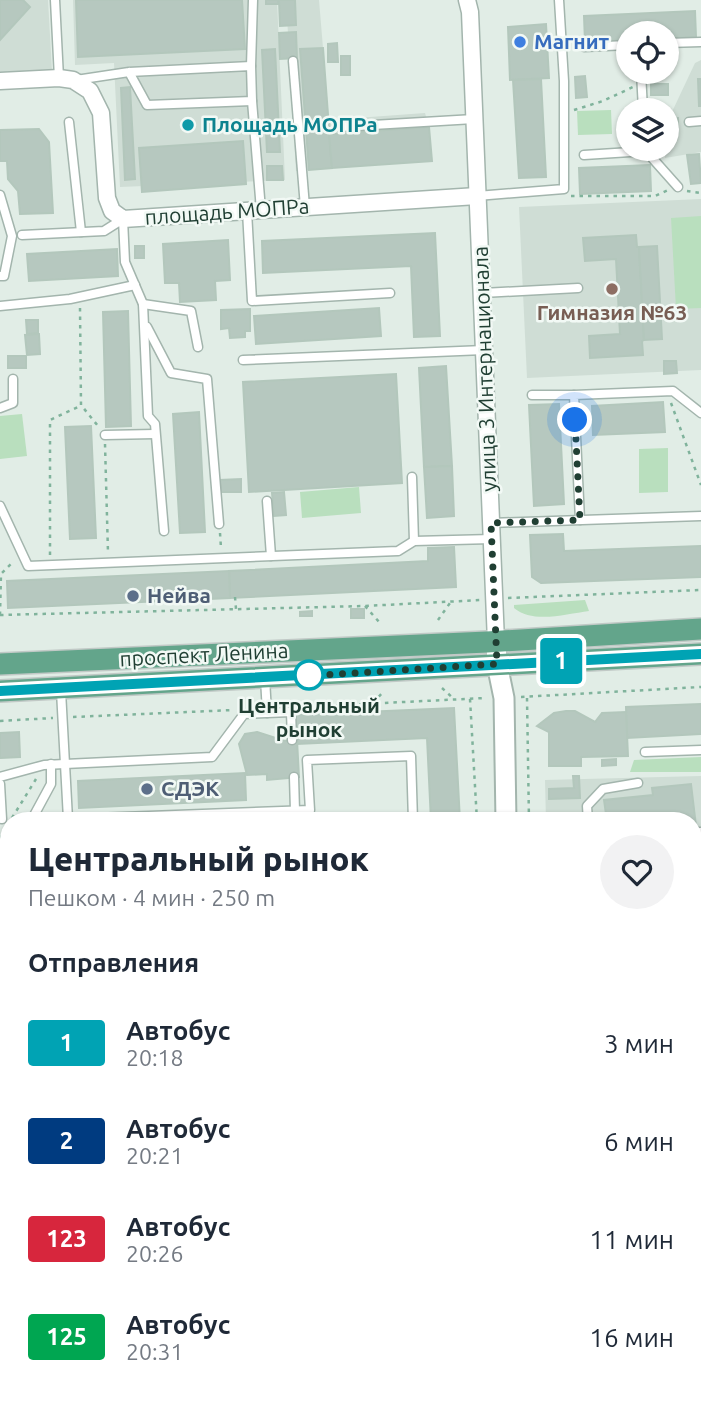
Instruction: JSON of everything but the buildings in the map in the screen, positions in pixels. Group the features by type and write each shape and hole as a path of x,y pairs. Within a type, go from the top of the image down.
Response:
{"main road":[{"name":"проспект Ленина","path":"0,664 496,642 701,629"},
{"name":"проспект Ленина","path":"0,691 701,654"}],"street":[{"name":"улица 3 Интернационала","path":"467,0 470,12 483,293 497,664 504,698 506,812"},
{"path":"0,82 66,79"},
{"name":"площадь МОПРа","path":"66,79 90,91 100,113 107,198 112,211 123,219 477,196"}],"lane":[{"path":"55,0 66,79 129,72 251,66"},
{"path":"253,0 252,301 390,293"},
{"path":"477,196 564,189 559,0"},
{"path":"679,43 701,42"},
{"path":"584,47 616,46"},
{"path":"293,61 305,207"},
{"path":"129,72 147,105 252,101"},
{"path":"339,127 474,119"},
{"path":"689,122 701,121"},
{"path":"69,122 81,232"},
{"path":"584,155 616,152"},
{"path":"655,161 678,187"},
{"path":"0,195 12,236 4,276 0,276"},
{"path":"22,235 104,231 123,219 125,262 143,304 148,416 155,424 164,531"},
{"path":"0,306 79,297 135,285"},
{"path":"483,293 578,288"},
{"path":"143,304 191,311 198,347"},
{"path":"145,324 171,373 207,379 219,524"},
{"path":"243,360 484,350"},
{"path":"0,408 13,403 13,379"},
{"path":"532,395 673,391 701,413"},
{"path":"574,395 580,520"},
{"path":"105,435 155,434"},
{"path":"412,477 414,541"},
{"path":"267,501 271,556"},
{"path":"0,506 28,566 398,551 414,541 580,520 701,516"},
{"path":"264,678 267,713"},
{"path":"61,688 68,812"},
{"path":"0,777 48,764 212,757 244,714 291,712 292,740"},
{"path":"645,751 701,750"},
{"path":"267,812 310,810 307,760 411,756 413,812"},
{"path":"36,812 51,784 48,764"},
{"path":"294,778 295,811"},
{"path":"587,812 587,806 603,789 638,783"},
{"path":"0,784 5,812"}],"path":[{"path":"564,113 603,101 637,84"},
{"path":"564,189 573,198 654,195 678,187"},
{"path":"79,297 81,405 105,435 108,563"},
{"path":"666,392 701,485"},
{"path":"50,565 50,420 81,405"},
{"path":"220,534 222,558"},
{"path":"22,553 1,574 0,615 450,603 701,590"},
{"path":"235,597 236,610"},
{"path":"438,620 450,603"},
{"path":"365,606 380,623"},
{"path":"504,698 701,687"},
{"path":"442,688 454,699"},
{"path":"373,703 384,691"},
{"path":"527,697 529,812"},
{"path":"470,699 476,812"},
{"path":"13,812 48,764"}],"shaded area":[{"path":"0,0 48,0 52,71 0,73"},
{"name":"Площадь МОПРа","path":"73,0 277,0 285,180 120,187 114,63 75,65"},
{"path":"286,0 319,0 329,120 425,113 432,161 296,171"},
{"path":"701,60 701,152 679,156 679,98 695,63"},
{"name":"Гимназия №63","path":"701,199 701,370 527,378 519,207"},
{"path":"701,776 701,812 546,812 545,780"}],"green space":[{"path":"611,110 612,134 578,135 577,111"},
{"path":"701,216 701,308 676,309 671,218"},
{"path":"22,414 27,456 0,459 0,416"},
{"path":"668,448 668,492 639,493 639,449"},
{"path":"359,487 361,513 302,518 300,492"},
{"path":"585,600 589,611 560,616 530,616 514,608 514,605"},
{"path":"701,757 701,772 630,772 634,760"}],"bus line":[{"name":"1","path":"0,691 701,654"}],"place":[{"name":"Магнит","path":"520,42"},
{"name":"Площадь МОПРа","path":"188,125"},
{"name":"Гимназия №63","path":"612,289"},
{"name":"Нейва","path":"133,596"},
{"name":"Центральный рынок","path":"309,675"},
{"name":"СДЭК","path":"147,789"}],"route":[{"path":"309,675 307,676 497,664 491,523 580,520 575,420"}]}
